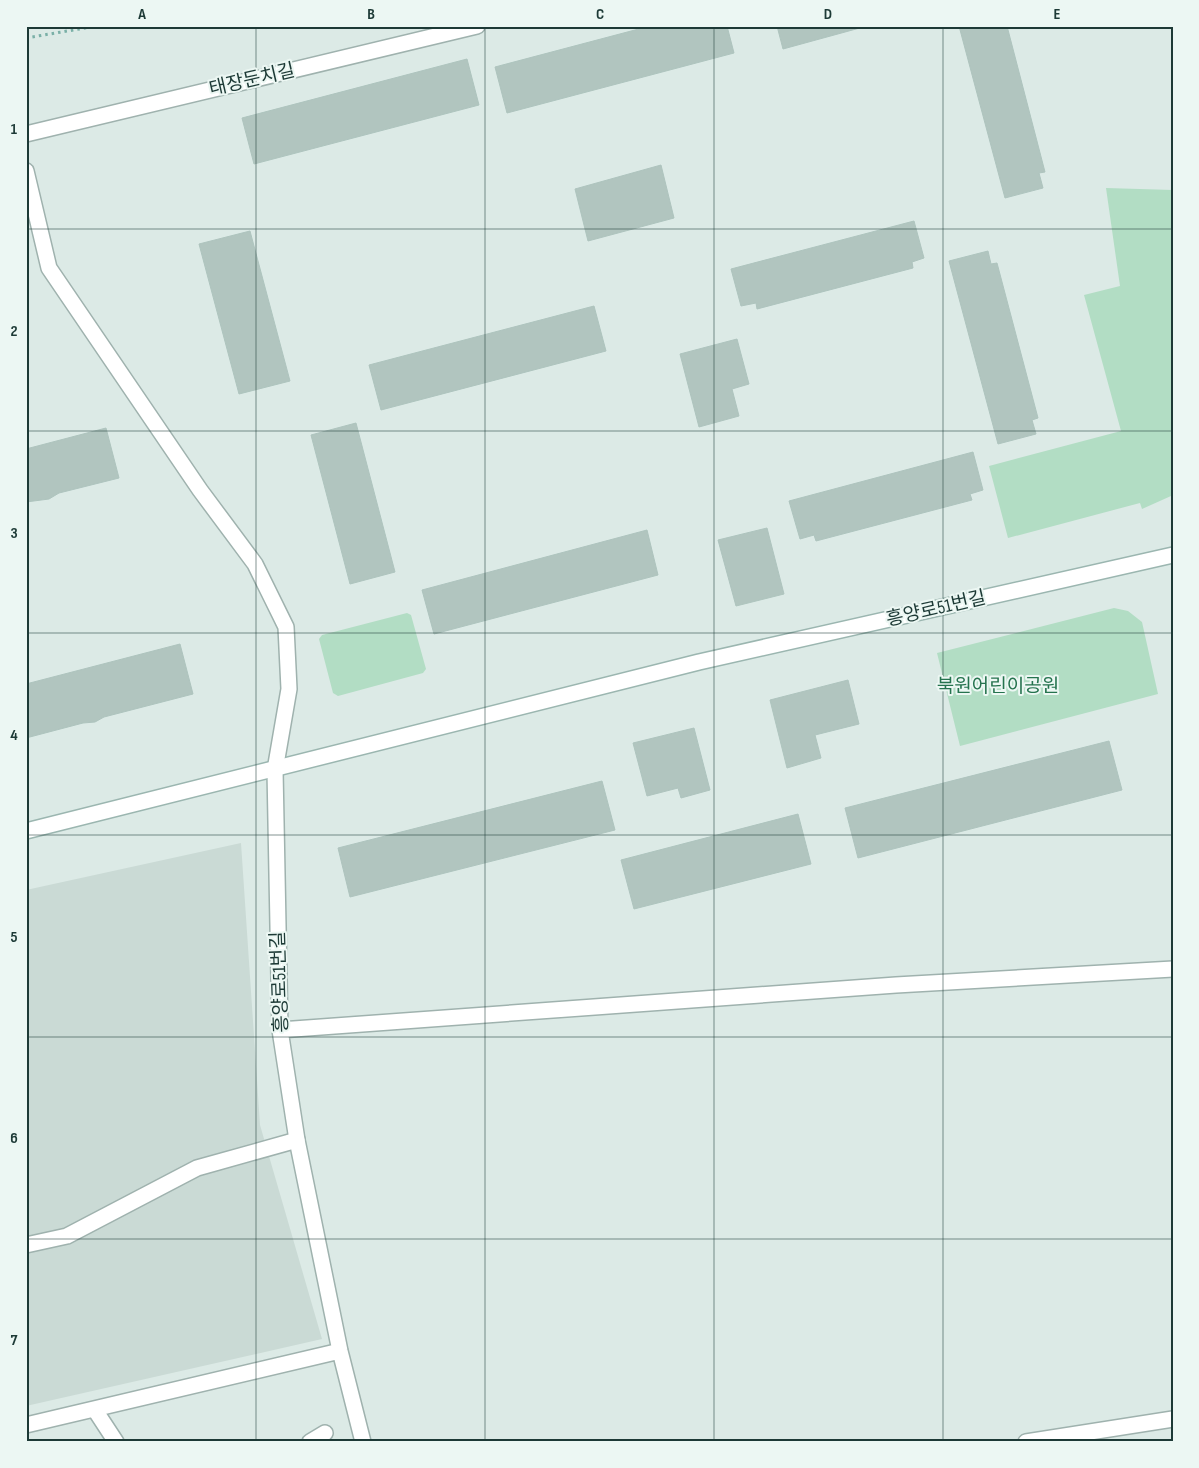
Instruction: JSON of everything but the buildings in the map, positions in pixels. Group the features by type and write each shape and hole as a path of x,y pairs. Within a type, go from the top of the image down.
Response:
{"street":[{"name":"태장둔치길","path":"26,134 477,26"},
{"name":"흥양로51번길","path":"26,171 49,268 200,490 255,564 286,627 289,689 275,770 280,1030 297,1140 340,1352 362,1442"},
{"name":"흥양로51번길","path":"275,770 699,662 1173,555"},
{"path":"26,831 275,770"},
{"path":"280,1030 896,985 1173,969"},
{"path":"26,1245 66,1236 197,1168 297,1140"},
{"path":"26,1425 340,1352"},
{"path":"95,1410 116,1442"},
{"path":"1026,1442 1173,1419"},
{"path":"310,1442 325,1433"}],"path":[{"path":"26,38 97,26"}],"shaded area":[{"path":"241,843 260,1125 322,1339 26,1406 26,890"}],"green space":[{"path":"1106,188 1173,190 1171,496 1142,509 1140,503 1008,538 989,466 1121,431 1084,295 1120,286"},
{"name":"북원어린이공원","path":"1114,608 1128,611 1142,622 1158,694 960,746 937,653"},
{"path":"407,613 411,615 426,669 423,673 338,696 333,693 319,639 322,635"}]}
